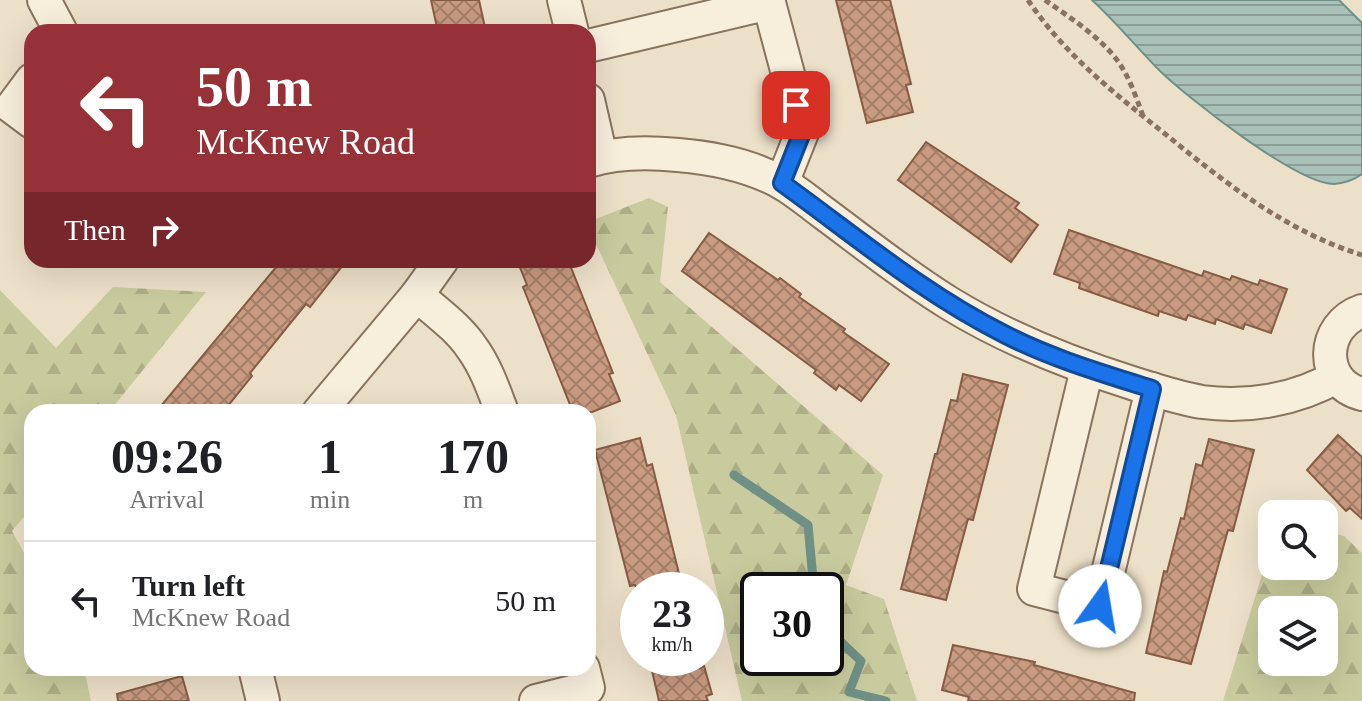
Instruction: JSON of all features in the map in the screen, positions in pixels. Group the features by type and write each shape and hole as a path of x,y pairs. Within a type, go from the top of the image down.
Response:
{"street":[{"path":"44,0 57,24"},
{"path":"564,0 570,24"},
{"path":"596,44 769,3 803,130 782,183"},
{"path":"24,91 12,107 24,116"},
{"path":"596,159 655,153 703,157 743,166 782,183 947,302 1005,335 1087,369 1152,389 1202,402 1240,403 1276,400 1318,388 1349,386"},
{"path":"326,404 436,268"},
{"path":"417,295 452,325 472,348 499,404"},
{"path":"1349,386 1329,358 1331,338 1351,314 1362,311"},
{"path":"1087,369 1034,589 1100,606 1152,389"},
{"path":"257,676 263,701"},
{"path":"536,701 588,688 585,676"}],"path":[{"path":"1028,0 1084,68 1219,178 1301,231 1362,255"},
{"path":"1045,0 1091,34 1117,59 1143,117"}],"green space":[{"path":"649,198 668,207 660,282 883,475 846,585 884,599 917,701 742,701 724,623 724,572 712,572 676,415 596,244 596,219"},
{"path":"113,287 206,292 115,404 24,404 24,517 12,531 24,553 24,676 86,676 91,701 0,701 0,290 56,348"},
{"path":"1338,534 1344,536 1362,553 1362,701 1223,701 1260,580 1338,580"}],"water":[{"path":"1092,0 1339,0 1362,23 1362,174 1334,184 1317,180 1270,155 1174,84"}],"building":[{"path":"431,0 479,0 484,24 436,24"},
{"path":"836,0 890,0 911,84 906,85 913,112 867,123"},
{"path":"926,142 1019,203 1015,208 1038,225 1011,262 898,180"},
{"path":"1069,230 1202,276 1204,271 1230,280 1232,276 1258,285 1260,280 1287,289 1271,333 1245,324 1243,329 1216,319 1215,324 1188,315 1186,320 1159,311 1158,316 1079,288 1080,283 1054,274"},
{"path":"709,233 778,280 780,278 801,294 799,297 845,329 843,332 889,364 861,401 839,385 836,390 814,373 816,370 682,271"},
{"path":"275,268 341,268 310,307 306,304 288,326 229,404 163,404"},
{"path":"520,268 571,268 613,373 609,374 620,401 596,410 596,404 570,404 523,287 527,285"},
{"path":"963,374 1008,385 973,520 968,519 946,600 901,589 935,454 951,400 957,401"},
{"path":"1338,435 1362,457 1362,519 1350,508 1346,511 1307,470"},
{"path":"640,438 647,466 652,464 679,572 626,572 596,450"},
{"path":"1209,439 1254,450 1233,531 1228,530 1191,664 1146,653 1164,571 1167,572 1181,518 1184,519 1196,464 1202,466"},
{"path":"953,645 1035,662 1034,665 1135,693 1134,701 968,701 969,697 942,690"},
{"path":"182,676 189,701 118,701 117,694"},
{"path":"653,676 707,676 712,694 706,696 708,701 659,701"}],"waterway":[{"path":"734,475 808,525 812,572"},
{"path":"844,645 861,661 849,692 886,701"}],"route":[{"path":"796,105 803,130 782,183 947,302 1005,335 1087,369 1152,389 1100,606"}]}
